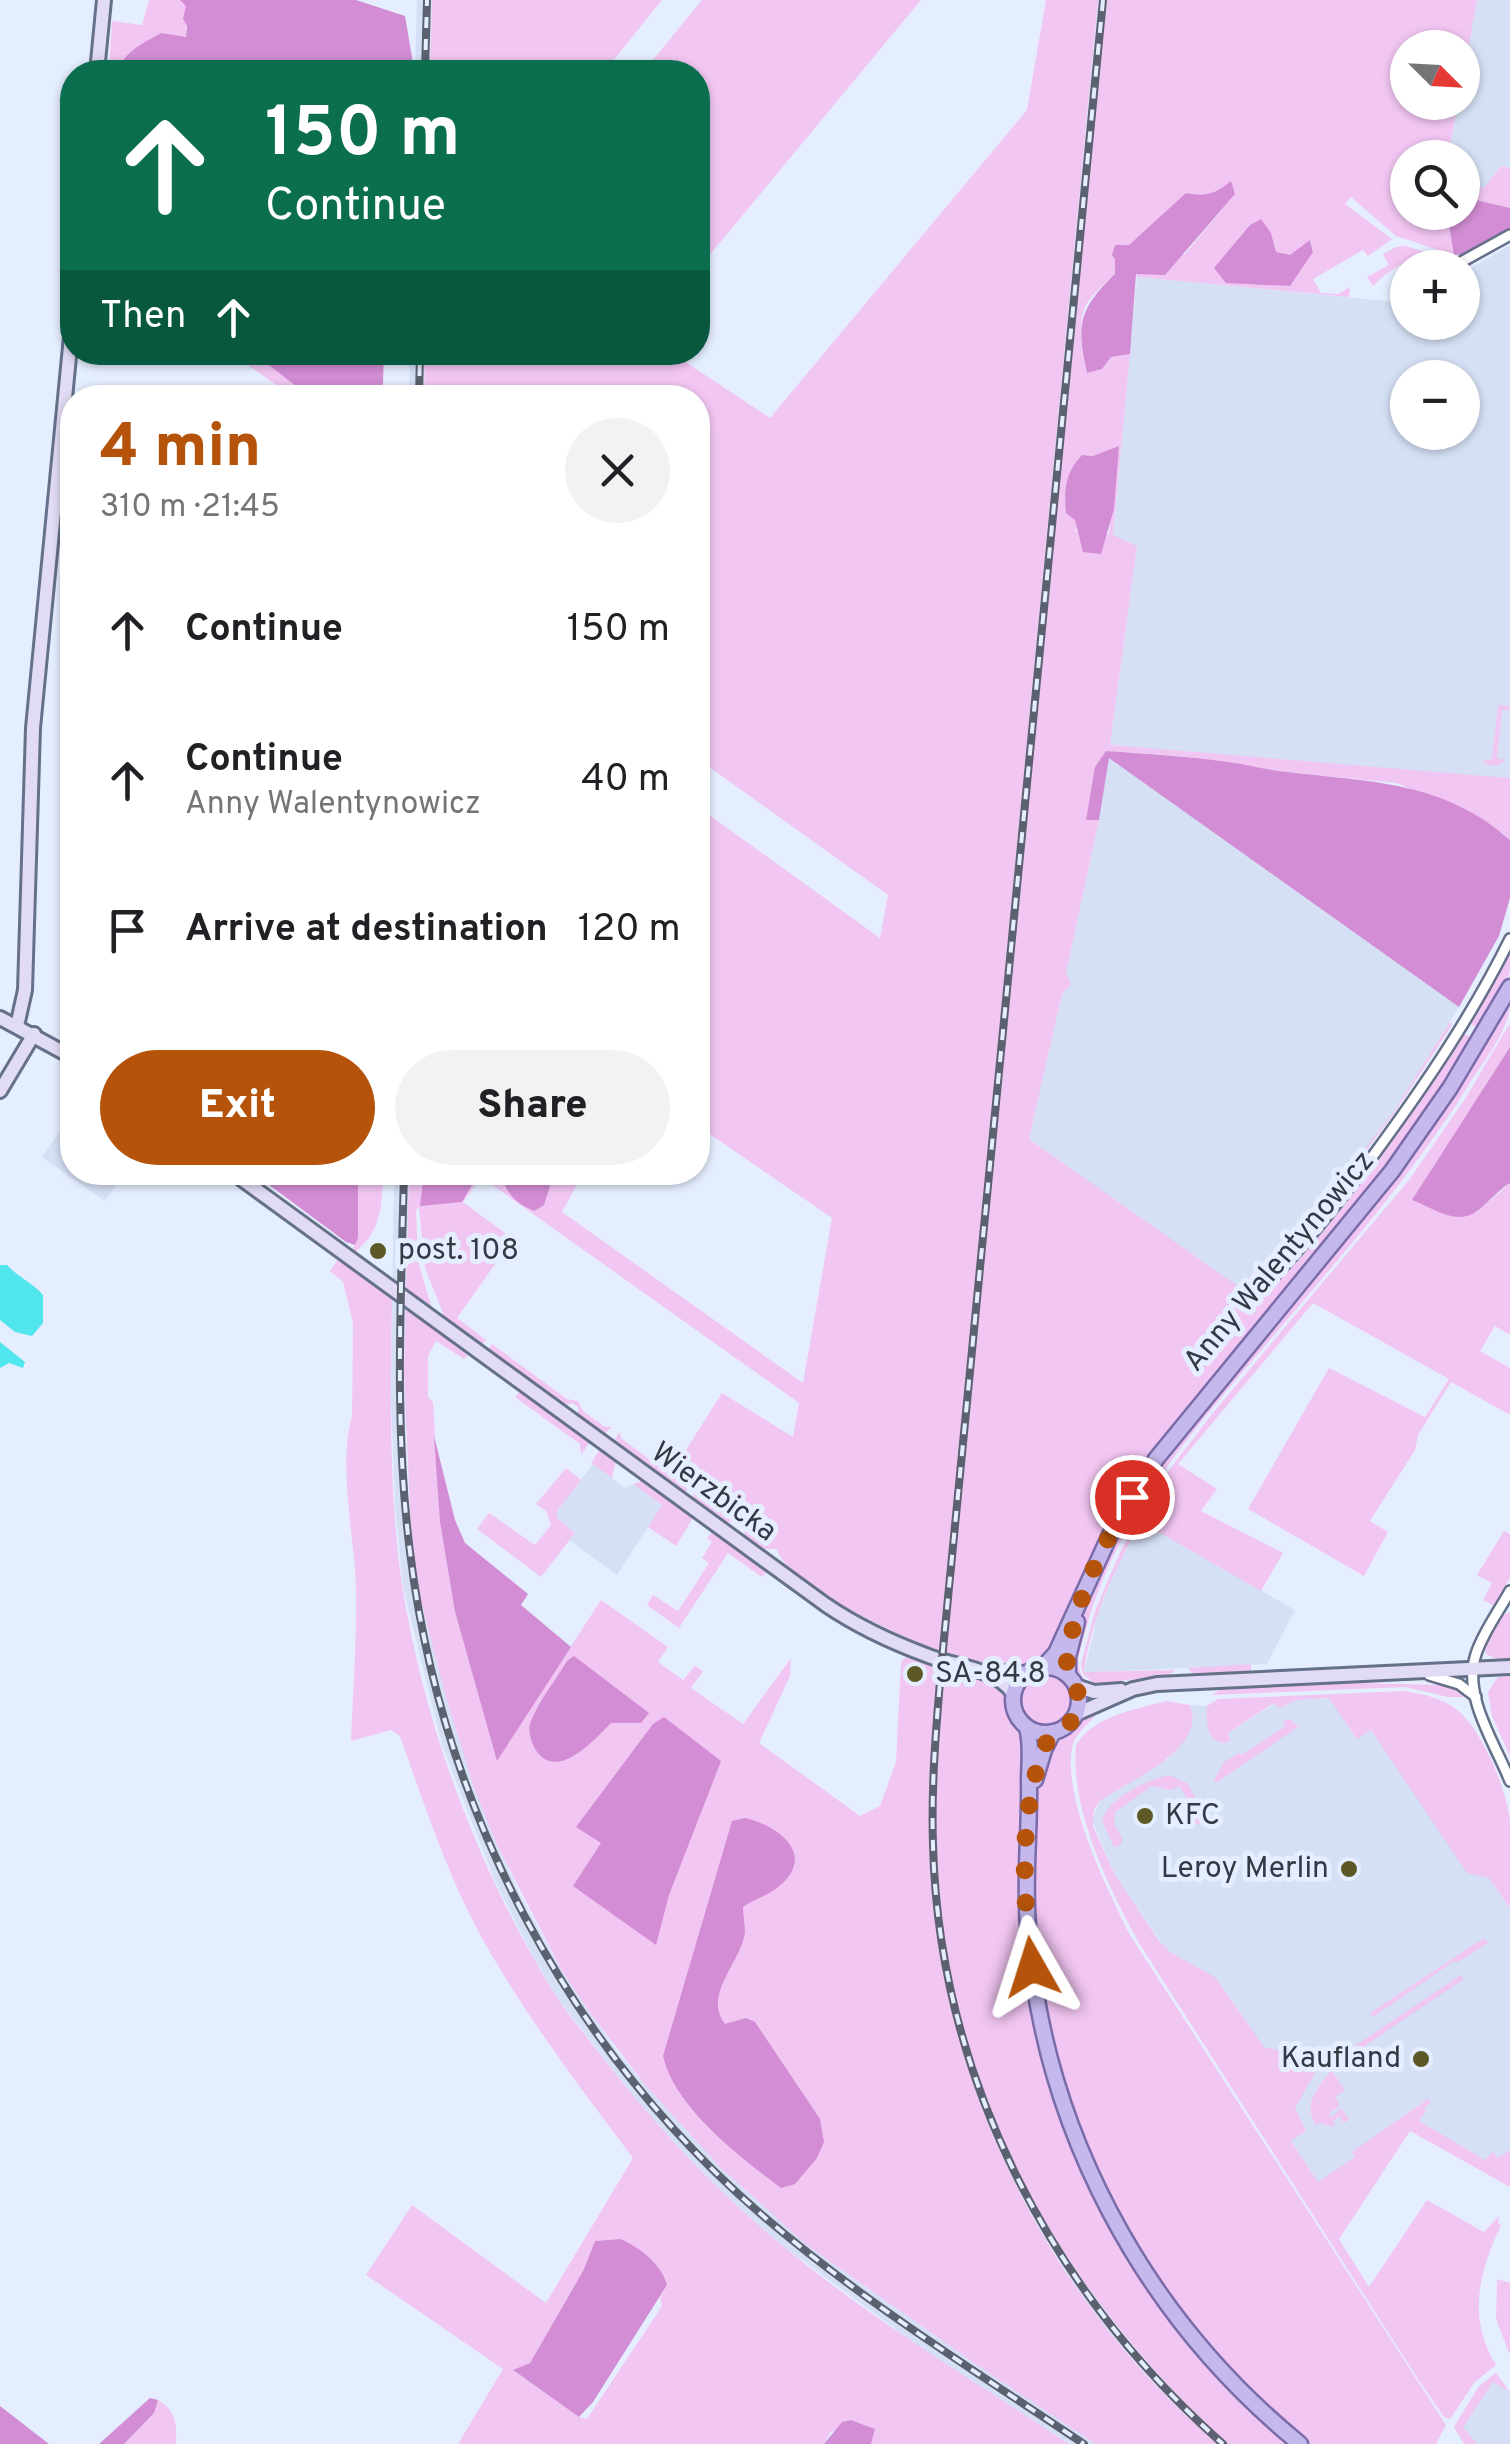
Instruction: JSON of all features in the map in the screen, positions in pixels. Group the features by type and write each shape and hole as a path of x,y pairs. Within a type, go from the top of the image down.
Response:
{"main road":[{"name":"Anny Walentynowicz","path":"1044,1666 1056,1653 1127,1505 1163,1449 1392,1172 1450,1088 1510,987"},
{"name":"Anny Walentynowicz","path":"1072,1681 1070,1647 1093,1572"},
{"path":"1044,1666 1055,1668 1072,1681 1079,1702 1076,1714 1065,1727 1038,1733 1027,1728 1015,1713 1013,1693 1026,1673 1044,1666"},
{"path":"1027,1728 1030,1796 1026,1889 1034,1978 1051,2064 1084,2159 1128,2246 1173,2313 1233,2384 1300,2444"},
{"path":"1030,1796 1044,1750 1054,1732"}],"street":[{"path":"98,60 104,0"},
{"path":"1480,252 1510,235"},
{"path":"17,1026 25,990 39,644 60,442"},
{"path":"1248,1302 1312,1237 1406,1111 1475,1005 1510,940"},
{"path":"0,1018 60,1050"},
{"path":"0,1091 34,1034"},
{"name":"Wierzbicka","path":"249,1185 838,1613 905,1647 978,1671 1004,1683 1013,1693"},
{"path":"1510,1591 1478,1648 1474,1670 1482,1718 1510,1781"},
{"path":"1072,1681 1094,1692 1157,1684 1510,1667"},
{"name":"Wierzbicka","path":"978,1671 1026,1673"},
{"path":"1422,1673 1459,1684 1476,1697"},
{"path":"1076,1714 1133,1689"}],"shaded area":[{"path":"149,0 180,0 186,5 186,38 127,60 110,60 112,21 142,25"},
{"path":"180,0 356,0 405,16 412,60 124,60 161,33 186,37 186,6"},
{"path":"417,0 432,0 430,60 415,60"},
{"path":"432,0 662,0 614,60 430,60"},
{"path":"702,0 921,0 710,255 710,60 653,60"},
{"path":"1046,0 1098,0 940,1652 823,1594 785,1563 777,1549 762,1549 745,1537 744,1528 736,1522 724,1523 693,1499 694,1492 689,1489 683,1493 613,1442 620,1432 621,1438 670,1475 722,1393 793,1437 799,1403 492,1185 577,1185 562,1212 803,1383 832,1218 710,1134 710,816 880,938 888,895 710,768 710,385 424,385 425,365 690,365 770,418 1027,110"},
{"path":"1098,0 1106,0 946,1654 940,1652"},
{"path":"1106,0 1477,0 1472,30 1390,30 1390,120 1455,120 1451,140 1390,140 1390,230 1450,230 1453,250 1439,250 1396,236 1351,197 1345,204 1392,239 1368,256 1363,250 1313,279 1321,293 1338,294 1350,287 1349,297 1137,277 1136,274 1185,254 1235,194 1231,182 1210,194 1186,194 1129,245 1114,245 1116,274 1086,305 1081,339 1087,373 1102,369 1111,357 1130,354 1113,535 1137,546 1110,745 1510,778 1510,840 1501,832 1397,783 1179,756 1106,751 1087,820 1099,820 1066,973 1071,984 1062,994 1029,1139 1239,1287 1252,1305 1340,1211 1463,1034 1469,1036 1470,1045 1368,1192 1150,1455 1101,1538 1054,1646 1030,1663 987,1664 946,1654","holes":["1260,220 1271,233 1276,252 1290,256 1311,241 1313,251 1226,283 1215,268 1250,225","1119,447 1109,534 1076,532 1082,455 1093,456"]},
{"path":"1477,0 1510,0 1510,168 1501,166 1484,188 1480,187 1480,140 1451,140 1455,120 1480,120 1480,30 1472,30"},
{"path":"1501,166 1510,168 1510,208 1480,201 1480,187 1484,188"},
{"path":"1231,181 1235,194 1165,275 1136,274 1130,354 1111,357 1102,369 1087,373 1083,318 1094,297 1115,274 1115,245 1129,245 1186,193 1210,193"},
{"path":"1480,201 1510,208 1510,229 1473,250 1453,250 1450,230 1480,230"},
{"path":"1261,219 1271,233 1276,252 1290,255 1310,240 1313,252 1290,286 1226,283 1214,268 1250,225"},
{"path":"1510,245 1510,780 1110,745 1137,547 1113,536 1137,277 1390,301 1390,340 1480,340 1480,263"},
{"path":"1406,246 1418,250 1390,250"},
{"path":"1390,250 1390,271 1373,286 1367,277 1389,265 1383,254"},
{"path":"248,365 270,365 295,385 276,385"},
{"path":"269,365 384,365 382,385 295,385"},
{"path":"410,365 425,365 424,385 409,385"},
{"path":"1119,446 1114,509 1101,554 1083,552 1075,520 1066,513 1069,475 1082,455 1093,456"},
{"path":"1498,705 1510,706 1509,710 1502,710 1497,758 1505,760 1498,766 1487,765 1483,761 1492,759"},
{"path":"1106,751 1213,760 1377,782 1432,795 1485,821 1510,840 1510,898 1499,936 1459,1007 1109,758 1099,820 1086,820 1095,767"},
{"path":"1108,757 1459,1007 1392,1114 1344,1177 1335,1173 1324,1190 1327,1198 1237,1289 1029,1139 1062,994 1069,982 1066,973 1099,820"},
{"path":"1510,949 1510,973 1481,1023 1474,1026 1469,1023"},
{"path":"1510,1002 1506,1023 1495,1044 1423,1152 1210,1411 1136,1514 1099,1589 1086,1629 1079,1666 1090,1684 1082,1679 1075,1664 1080,1625 1109,1554 1142,1494 1222,1384 1399,1175 1444,1112"},
{"path":"1450,1022 1452,1025 1393,1115 1343,1181 1335,1180 1336,1172 1344,1176 1392,1114"},
{"path":"1510,1023 1510,1047 1450,1141 1476,1213 1510,1183 1510,1335 1495,1326 1480,1351 1510,1368 1510,1415 1451,1382 1418,1435 1415,1450 1370,1521 1388,1532 1364,1576 1248,1509 1329,1368 1425,1417 1449,1379 1313,1303 1178,1464 1217,1489 1201,1511 1283,1553 1261,1591 1141,1522 1105,1594 1084,1672 1176,1670 1169,1675 1095,1684 1083,1674 1081,1664 1095,1611 1121,1550 1167,1473 1409,1180 1465,1099"},
{"path":"1510,1047 1510,1183 1480,1209 1463,1217 1446,1215 1412,1200"},
{"path":"60,1131 60,1170 42,1157"},
{"path":"82,1185 116,1185 105,1201"},
{"path":"269,1185 358,1185 358,1238 355,1245"},
{"path":"358,1185 383,1185 381,1206 371,1235 352,1251 358,1238"},
{"path":"394,1185 409,1185 404,1373 408,1496 418,1589 475,1791 519,1893 562,1971 616,2050 722,2168 844,2272 1095,2444 1069,2444 917,2345 779,2243 730,2200 648,2116 557,1997 495,1881 442,1745 403,1587 391,1398"},
{"path":"409,1185 475,1185 463,1202 513,1239 457,1318 486,1340 481,1346 445,1318 425,1268 419,1207 418,1261 432,1309 406,1293"},
{"path":"423,1185 472,1185 462,1202 420,1206"},
{"path":"550,1185 544,1205 534,1211 518,1202 505,1186"},
{"path":"1287,1241 1293,1246 1251,1287 1245,1281"},
{"path":"339,1258 392,1297 394,1513 402,1584 424,1691 479,1848 555,1994 662,2129 752,2220 883,2321 1069,2444 871,2444 875,2429 851,2420 830,2433 824,2444 458,2444 503,2369 366,2275 412,2205 546,2303 633,2158 531,2018 477,1929 445,1858 400,1736 391,1730 351,1741 356,1586 346,1456 352,1416 353,1323 343,1282 330,1271","holes":["619,2239 654,2262 667,2285 660,2298 662,2306 587,2419 514,2371 530,2363 583,2271 595,2241"]},
{"path":"406,1306 467,1355 464,1359 436,1341 428,1356 428,1397 433,1402 440,1522 455,1612 497,1760 601,1600 668,1647 658,1662 683,1680 695,1666 703,1671 691,1688 743,1724 791,1658 790,1676 759,1743 860,1816 880,1806 896,1762 901,1662 907,1656 939,1668 929,1806 932,1889 943,1968 961,2046 987,2122 1021,2195 1061,2264 1107,2329 1160,2389 1218,2444 1095,2444 977,2365 808,2246 721,2168 646,2086 591,2014 562,1971 497,1845 475,1791 445,1694 418,1589 411,1531 404,1373"},
{"path":"492,1344 567,1399 578,1401 583,1411 605,1427 612,1427 604,1435 577,1415 579,1408 572,1403 564,1406 488,1350"},
{"path":"520,1391 590,1442 581,1455 580,1444 515,1397"},
{"path":"434,1436 455,1520 465,1543 528,1594 521,1605 571,1647 497,1761 455,1612 440,1522"},
{"path":"600,1449 616,1461 612,1478 591,1463"},
{"path":"593,1464 625,1488 633,1484 662,1505 617,1575 569,1540 574,1533 557,1518 557,1511"},
{"path":"566,1468 581,1480 557,1511 557,1518 575,1533 541,1577 477,1529 489,1513 535,1545 551,1525 546,1511 536,1504"},
{"path":"642,1481 693,1518 676,1546 648,1527 662,1505 633,1484"},
{"path":"1141,1522 1295,1610 1267,1664 1084,1673 1098,1613"},
{"path":"1504,1531 1510,1534 1510,1577 1494,1606 1483,1600 1492,1583 1477,1575"},
{"path":"712,1532 766,1572 762,1577 728,1553 679,1628 647,1605 653,1595 678,1611 709,1563 702,1558 712,1542 707,1538"},
{"path":"1510,1612 1510,1659 1497,1659 1486,1654 1485,1648 1499,1617"},
{"path":"574,1656 649,1713 641,1723 611,1723 574,1756 552,1762 534,1747 530,1724 567,1661"},
{"path":"1251,1664 1251,1671 1193,1674 1188,1668"},
{"path":"939,1668 945,1670 936,1782 940,1904 960,2016 993,2118 1046,2226 1114,2326 1152,2371 1227,2444 1218,2444 1109,2333 1073,2283 1012,2179 985,2115 954,2020 931,1888 930,1776"},
{"path":"945,1670 995,1683 1005,1692 1011,1719 1025,1737 1019,1865 1022,1942 1032,2014 1050,2085 1074,2154 1143,2282 1186,2340 1235,2395 1289,2444 1227,2444 1164,2380 1107,2313 1057,2242 1016,2167 982,2089 958,2006 942,1920 936,1809"},
{"path":"1046,1673 1065,1681 1073,1700 1065,1719 1046,1727 1027,1719 1019,1700 1027,1681"},
{"path":"1510,1676 1510,1756 1492,1716 1488,1692 1498,1677"},
{"path":"1299,1682 1448,1685 1467,1697 1448,1697 1405,1687 1212,1695 1225,1686"},
{"path":"1405,1691 1438,1699 1456,1709 1475,1731 1492,1761 1510,1821 1510,1908 1489,1878 1467,1873 1371,1730 1357,1739 1329,1698 1296,1700 1280,1708 1274,1703 1228,1733 1230,1740 1226,1743 1214,1739 1207,1725 1207,1706 1218,1699"},
{"path":"1330,1698 1473,1727 1493,1765 1510,1818 1510,2171 1504,2175 1408,2121 1331,2236 1270,2139 1318,2066 1263,2054 1164,1947 1115,1875 1092,1820 1100,1801 1169,1758 1192,1709 1190,1705 1207,1706 1221,1743 1226,1743 1227,1734 1275,1703 1280,1708 1296,1700"},
{"path":"1166,1701 1190,1705 1192,1721 1187,1736 1162,1762 1100,1801 1094,1810 1093,1826 1115,1875 1159,1941 1170,1952 1215,1977 1264,2047 1318,2061 1319,2066 1295,2108 1306,2131 1291,2141 1318,2182 1355,2157 1352,2152 1428,2099 1431,2103 1424,2108 1419,2121 1485,2160 1493,2152 1498,2158 1510,2150 1510,2187 1410,2131 1339,2239 1369,2287 1427,2200 1484,2232 1499,2216 1501,2225 1479,2295 1481,2330 1496,2365 1474,2383 1450,2419 1444,2417 1418,2379 1139,1943 1094,1848 1079,1796 1076,1745 1104,1720"},
{"path":"1094,1709 1095,1716 1073,1743 1071,1769 1080,1818 1110,1894 1130,1935 1446,2425 1436,2444 1311,2444 1257,2397 1208,2345 1127,2228 1095,2164 1050,2028 1038,1957 1032,1870 1036,1802 1055,1739"},
{"path":"664,1717 721,1761 669,1895 656,1945 573,1886 601,1843 576,1827 653,1724"},
{"path":"1290,1719 1298,1727 1216,1783 1224,1762 1242,1755 1285,1726 1283,1720"},
{"path":"1169,1775 1187,1783 1206,1816 1198,1825 1192,1822 1197,1814 1179,1786 1171,1790 1152,1786 1115,1812 1114,1823 1123,1840 1114,1847 1102,1821 1111,1805 1129,1791"},
{"path":"745,1818 781,1835 790,1844 794,1865 777,1888 743,1907 745,1932 720,1990 719,2013 725,2024 746,2018 755,2022 820,2119 824,2142 817,2158 795,2184 781,2188 711,2130 680,2094 663,2056 732,1821"},
{"path":"1484,1938 1488,1943 1454,1961 1373,2017 1370,2013"},
{"path":"1461,1975 1464,1979 1333,2067 1340,2056"},
{"path":"1331,2070 1345,2090 1335,2097 1340,2105 1329,2114 1332,2117 1341,2108 1349,2119 1344,2123 1339,2116 1332,2127 1316,2125 1311,2103"},
{"path":"620,2239 648,2257 667,2285 593,2402 579,2417 513,2370 530,2363 583,2271 595,2241"},
{"path":"1497,2279 1510,2283 1510,2355 1496,2319"},
{"path":"1496,2373 1510,2392 1493,2382 1463,2427 1477,2444 1464,2444 1454,2427 1479,2386"},
{"path":"1493,2381 1510,2392 1510,2444 1477,2444 1463,2427"},
{"path":"150,2398 158,2400 154,2413 124,2444 99,2444"},
{"path":"158,2400 169,2408 174,2419 176,2444 124,2444 154,2413"},
{"path":"0,2406 49,2444 0,2444"},
{"path":"851,2420 875,2429 871,2444 824,2444 842,2422"}],"water":[{"path":"0,1265 7,1265 43,1295 43,1323 32,1336 15,1332 0,1320"},
{"path":"0,1342 25,1362 23,1368 9,1363 0,1368"}],"railway":[{"path":"425,60 427,0"},
{"path":"1103,0 941,1670 933,1779 933,1845 940,1931 957,2015 982,2096 1016,2174 1057,2249 1106,2319 1161,2384 1223,2444"},
{"path":"419,385 420,365"},
{"path":"404,1185 400,1410 410,1552 426,1647 451,1740 484,1830 524,1916 573,1999 629,2076 692,2149 800,2247 879,2306 1084,2444"}],"place":[{"name":"post. 108","path":"378,1251"},
{"name":"SA-84.8","path":"915,1674"},
{"name":"KFC","path":"1145,1816"},
{"name":"Leroy Merlin","path":"1349,1869"},
{"name":"Kaufland","path":"1421,2059"}],"route":[{"path":"1032,1967 1026,1889 1030,1796 1048,1739 1068,1724 1077,1711 1079,1695 1067,1668 1070,1647 1093,1572 1132,1497"}]}
